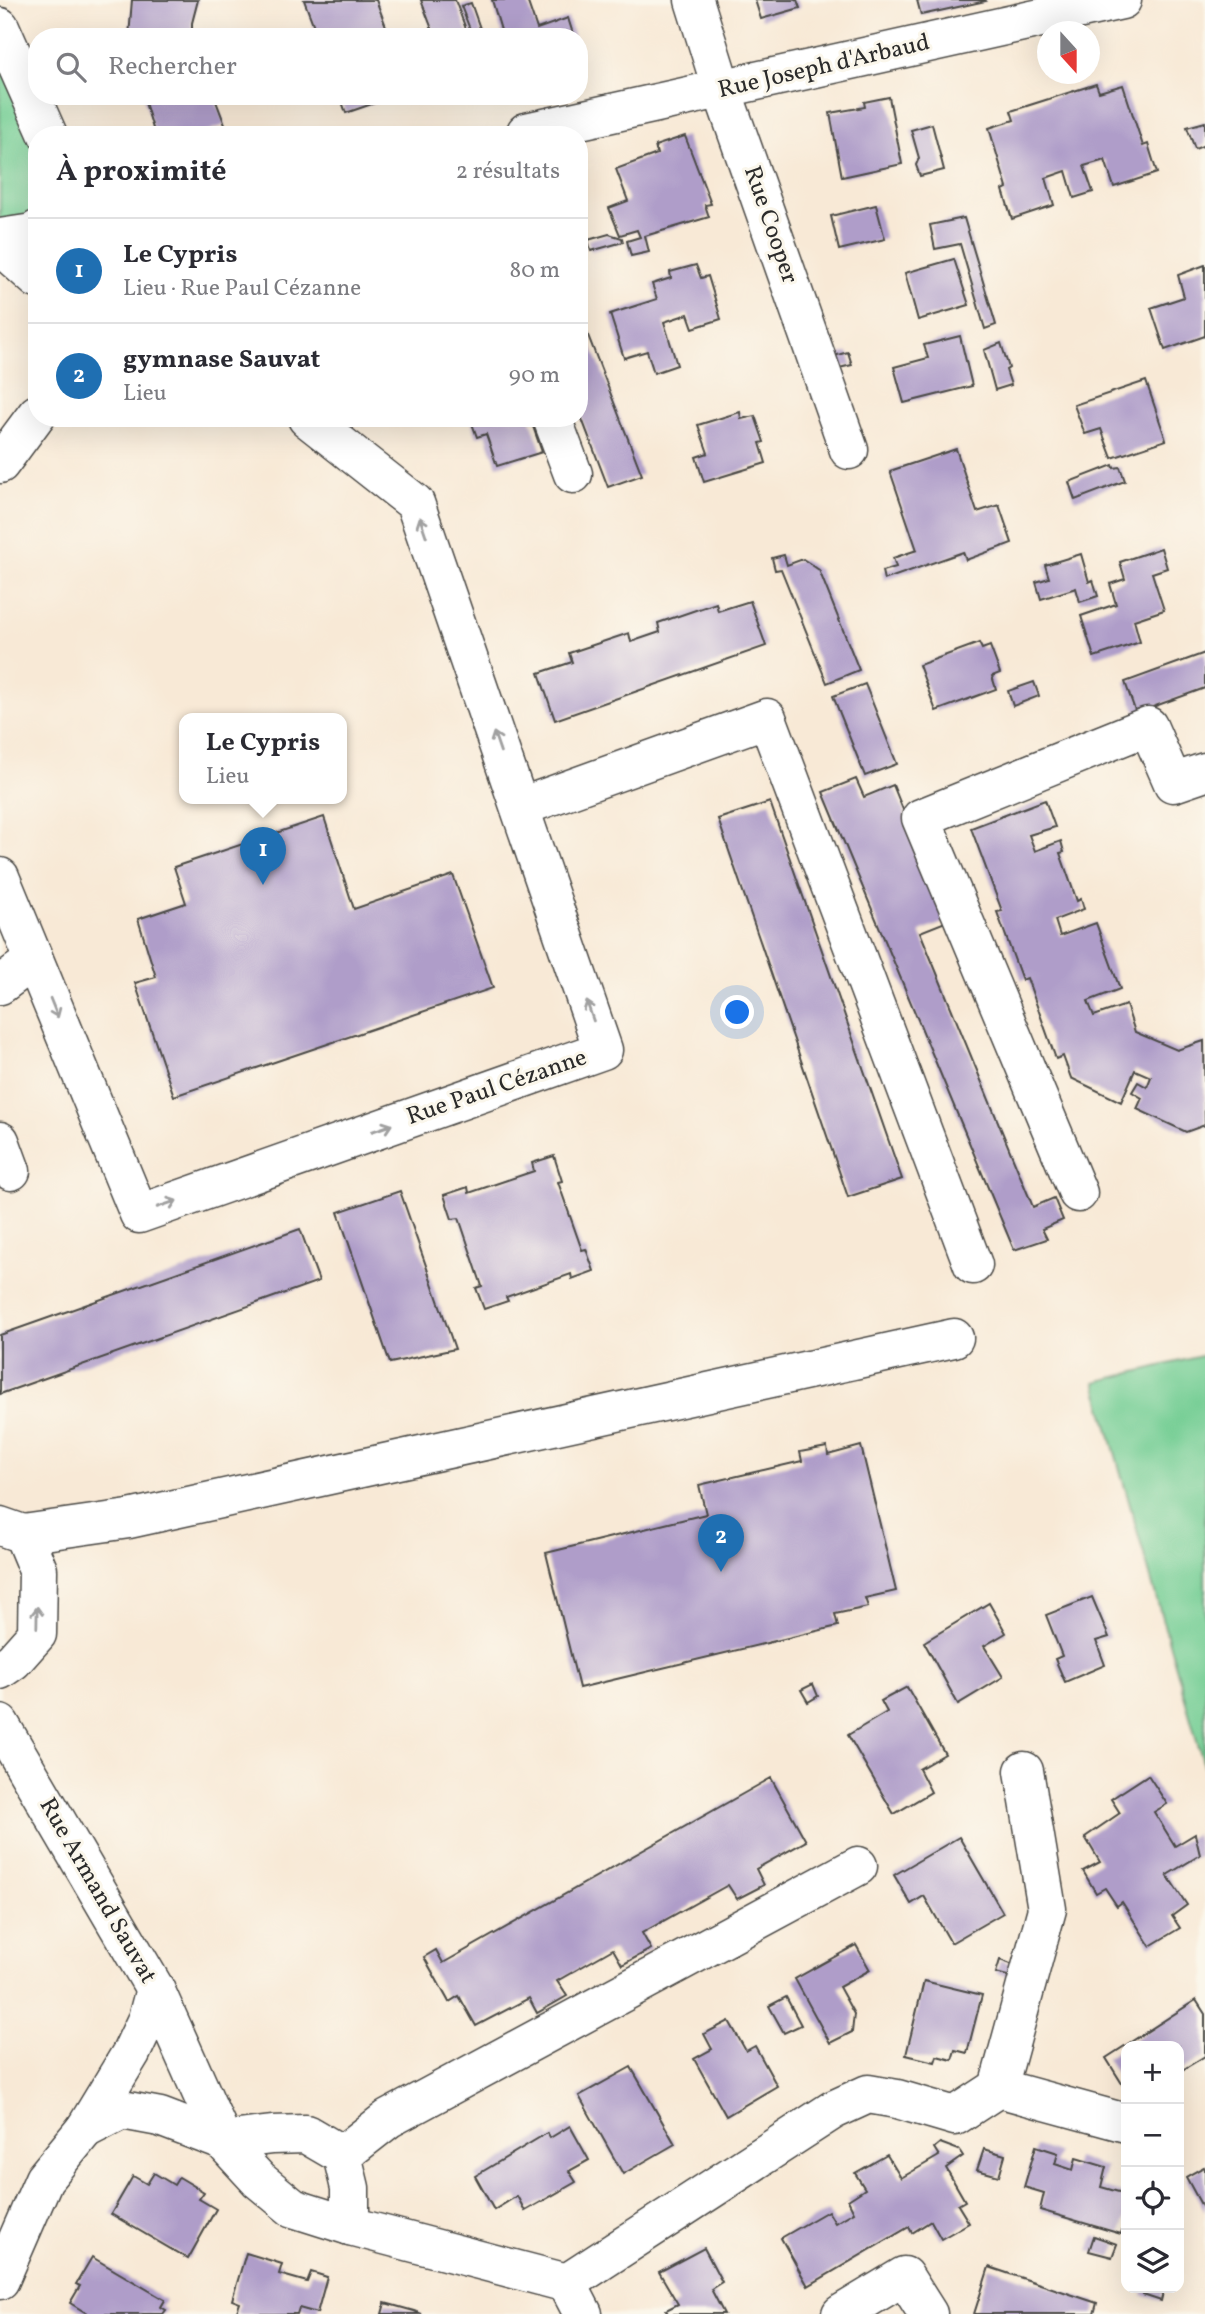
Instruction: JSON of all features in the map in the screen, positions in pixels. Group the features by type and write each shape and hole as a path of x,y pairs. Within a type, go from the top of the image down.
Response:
{"street":[{"name":"Rue Cooper","path":"694,0 722,90 849,450"},
{"name":"Rue Joseph d'Arbaud","path":"554,126 1122,0"},
{"path":"0,27 28,90"},
{"path":"35,105 44,126"},
{"path":"0,238 28,234"},
{"path":"0,246 28,271"},
{"path":"0,464 28,426"},
{"name":"Rue Paul Cézanne","path":"4,899 34,960 139,1214 603,1050 415,503 318,427"},
{"path":"555,427 573,474"},
{"path":"520,807 767,718 973,1265"},
{"path":"1078,1193 921,818 1148,726 1173,783 1205,772"},
{"path":"0,985 34,960"},
{"path":"0,1670 13,1661 37,1634 38,1570 11,1530 130,1519 954,1338"},
{"name":"Rue Armand Sauvat","path":"0,1724 155,1989 147,2019 131,2053 85,2129 44,2179 0,2280"},
{"path":"155,1989 223,2141 259,2180 293,2208 575,2299 821,2117 844,2104 868,2094 897,2099 956,2116 998,2088 1047,1909 1024,1771"},
{"path":"342,2155 388,2119 858,1866"},
{"path":"998,2088 1121,2122"},
{"path":"85,2129 122,2110 160,2117 223,2141 306,2134 342,2155 350,2188 350,2226"},
{"path":"841,2314 904,2276 928,2314"}],"green space":[{"path":"0,27 34,126 28,126 28,232 0,238"},
{"path":"1205,1355 1205,1769 1095,1382"}],"building":[{"path":"132,0 198,0 192,28 130,28"},
{"path":"304,0 376,0 387,28 315,28"},
{"path":"421,0 455,0 466,28 432,28"},
{"path":"492,0 527,0 537,28 500,28"},
{"path":"755,0 797,0 800,8 761,19"},
{"path":"917,0 985,0 986,1 921,15"},
{"path":"471,3 480,28 470,28 461,6"},
{"path":"568,18 571,28 540,28"},
{"path":"1096,84 1099,92 1123,85 1143,146 1148,144 1157,173 1114,187 1105,160 1084,166 1093,192 1074,198 1066,171 1046,178 1054,205 1012,219 1003,190 1007,188 989,128 1014,120 1011,111"},
{"path":"889,97 902,164 842,177 830,113 865,107 864,102"},
{"path":"146,105 217,105 225,125 222,126 152,126"},
{"path":"343,105 369,105 346,113"},
{"path":"1205,122 1205,145 1195,149 1187,127"},
{"path":"932,124 944,170 920,176 916,165 919,158 911,130"},
{"path":"685,136 711,204 705,205 709,217 645,236 649,252 631,256 627,241 640,237 637,230 620,235 609,208 628,201 616,169 657,154 655,146"},
{"path":"876,205 885,239 839,250 831,216"},
{"path":"964,218 996,325 985,329 960,244 935,249 930,225"},
{"path":"609,234 622,238 623,242 591,251 588,240"},
{"path":"954,259 969,305 918,320 905,273"},
{"path":"696,265 701,278 708,276 721,319 693,328 688,314 664,322 677,365 654,373 647,351 624,358 610,314 657,299 652,284 671,278 670,272"},
{"path":"1205,265 1205,336 1165,350 1151,308 1184,297 1178,275"},
{"path":"588,335 642,475 608,487 585,427 588,427"},
{"path":"960,336 972,386 904,403 894,367 928,358 924,345"},
{"path":"1001,343 1011,385 995,390 984,350"},
{"path":"848,352 852,365 839,368 834,356"},
{"path":"1146,381 1166,440 1112,458 1101,429 1085,434 1074,405"},
{"path":"740,412 741,419 755,416 764,442 760,443 766,463 704,482 696,457 708,453 698,425"},
{"path":"473,427 533,427 542,452 497,466 486,434 477,437"},
{"path":"956,449 977,512 999,505 1012,543 966,560 963,552 884,580 882,571 896,567 893,558 917,550 890,471"},
{"path":"1113,465 1114,468 1120,467 1125,481 1075,500 1069,482"},
{"path":"1161,548 1167,568 1152,573 1164,610 1134,620 1140,642 1094,657 1081,616 1116,604 1110,584 1125,579 1120,562"},
{"path":"1081,554 1089,582 1093,580 1098,596 1080,602 1076,588 1041,599 1036,582 1049,578 1045,565"},
{"path":"784,555 787,565 803,559 819,570 859,670 827,683 781,569 775,570 772,558"},
{"path":"750,601 766,646 555,720 539,673 572,662 569,653 629,633 631,642 660,632 658,623 716,603 718,611"},
{"path":"979,643 982,649 990,646 1000,673 992,676 996,689 936,711 919,665"},
{"path":"1205,653 1205,688 1136,713 1125,682"},
{"path":"1034,682 1039,696 1013,706 1008,691"},
{"path":"865,684 897,764 865,776 833,696"},
{"path":"856,779 864,797 893,785 948,921 920,932 1033,1207 1054,1198 1063,1220 1042,1229 1047,1239 1014,1250 823,792"},
{"path":"1045,800 1055,827 1029,835 1035,851 1061,841 1064,852 1060,853 1077,901 1081,899 1084,909 1055,920 1060,936 1096,923 1120,989 1088,1001 1094,1016 1126,1005 1135,1032 1177,1050 1204,1041 1205,1125 1186,1132 1137,1109 1142,1098 1132,1092 1138,1082 1147,1087 1151,1077 1135,1070 1121,1102 1071,1078 1063,1056 1056,1059 1027,978 1022,980 997,912 1002,911 971,828"},
{"path":"770,802 902,1179 848,1197 718,819"},
{"path":"324,817 354,909 453,875 493,988 174,1096 135,983 156,977 138,919 186,903 174,867"},
{"path":"554,1156 562,1181 558,1182 582,1250 586,1249 594,1271 572,1279 571,1274 506,1297 508,1301 484,1309 476,1288 482,1286 459,1218 452,1219 444,1195 468,1187 469,1193 534,1171 532,1163"},
{"path":"400,1191 455,1349 390,1363 338,1212"},
{"path":"300,1229 319,1281 0,1394 0,1335"},
{"path":"861,1446 896,1591 865,1598 868,1607 835,1614 838,1626 579,1688 546,1553 706,1514 699,1485 802,1461 800,1452 827,1447 828,1455"},
{"path":"1092,1597 1109,1637 1096,1641 1105,1665 1065,1682 1055,1659 1062,1656 1046,1615"},
{"path":"989,1603 1006,1633 984,1646 1003,1677 958,1704 924,1642"},
{"path":"813,1684 818,1696 808,1702 801,1690"},
{"path":"907,1687 945,1754 919,1769 931,1792 894,1814 848,1735 887,1712 881,1701"},
{"path":"1148,1775 1167,1804 1154,1812 1175,1846 1195,1834 1200,1855 1167,1875 1187,1905 1172,1916 1180,1928 1150,1946 1122,1902 1117,1906 1105,1888 1096,1893 1083,1871 1100,1862 1085,1837 1120,1813 1111,1799"},
{"path":"771,1778 806,1841 756,1869 764,1885 737,1899 728,1885 642,1933 651,1949 622,1965 613,1949 557,1981 567,1996 537,2013 529,1998 476,2026 459,1996 449,2002 424,1957 436,1950 443,1963"},
{"path":"959,1837 1003,1913 951,1943 924,1896 911,1904 894,1875"},
{"path":"856,1945 870,1970 839,1987 854,2014 852,2032 830,2043 795,1979"},
{"path":"1000,1960 1019,1967 1015,1978 996,1973"},
{"path":"924,1981 982,1995 967,2053 955,2050 952,2060 937,2056 935,2062 906,2055"},
{"path":"786,1997 801,2025 784,2033 769,2006"},
{"path":"1196,2000 1205,2014 1205,2056 1184,2069 1184,2041 1132,2041"},
{"path":"729,2021 746,2051 755,2046 777,2086 726,2116 694,2059 712,2049 704,2034"},
{"path":"1121,2048 1121,2082 1106,2058"},
{"path":"631,2067 675,2144 623,2174 579,2096"},
{"path":"570,2126 589,2160 569,2171 576,2182 525,2211 517,2196 494,2210 475,2176 547,2133 550,2138"},
{"path":"940,2143 959,2150 963,2156 946,2168 965,2201 958,2205 969,2223 941,2239 931,2221 912,2233 909,2227 808,2286 781,2238 828,2211 835,2223 854,2212 848,2200 865,2189 855,2173 887,2155 901,2178 939,2156 934,2148"},
{"path":"1036,2146 1058,2153 1055,2164 1073,2170 1076,2158 1106,2167 1101,2187 1121,2193 1121,2234 1040,2210 1044,2193 1024,2187"},
{"path":"984,2149 1005,2155 999,2176 977,2170"},
{"path":"1204,2167 1205,2169 1205,2212 1186,2177"},
{"path":"154,2173 174,2185 179,2177 204,2192 199,2199 216,2209 188,2259 111,2214 133,2176 147,2184"},
{"path":"1094,2236 1117,2244 1112,2257 1089,2251"},
{"path":"704,2248 722,2282 711,2289 724,2314 668,2314 666,2310 678,2304 659,2272"},
{"path":"246,2253 282,2264 279,2274 307,2282 311,2272 327,2277 317,2313 299,2308 297,2314 236,2314 240,2303 232,2300"},
{"path":"92,2257 165,2300 161,2307 166,2310 163,2314 88,2314 70,2303 80,2286 76,2284"},
{"path":"989,2267 1097,2303 1094,2314 974,2314"},
{"path":"1144,2293 1163,2293 1161,2301"},
{"path":"385,2303 414,2311 422,2314 382,2314"}],"place":[{"name":"Le Cypris","path":"263,885"},
{"name":"gymnase Sauvat","path":"721,1572"}]}
